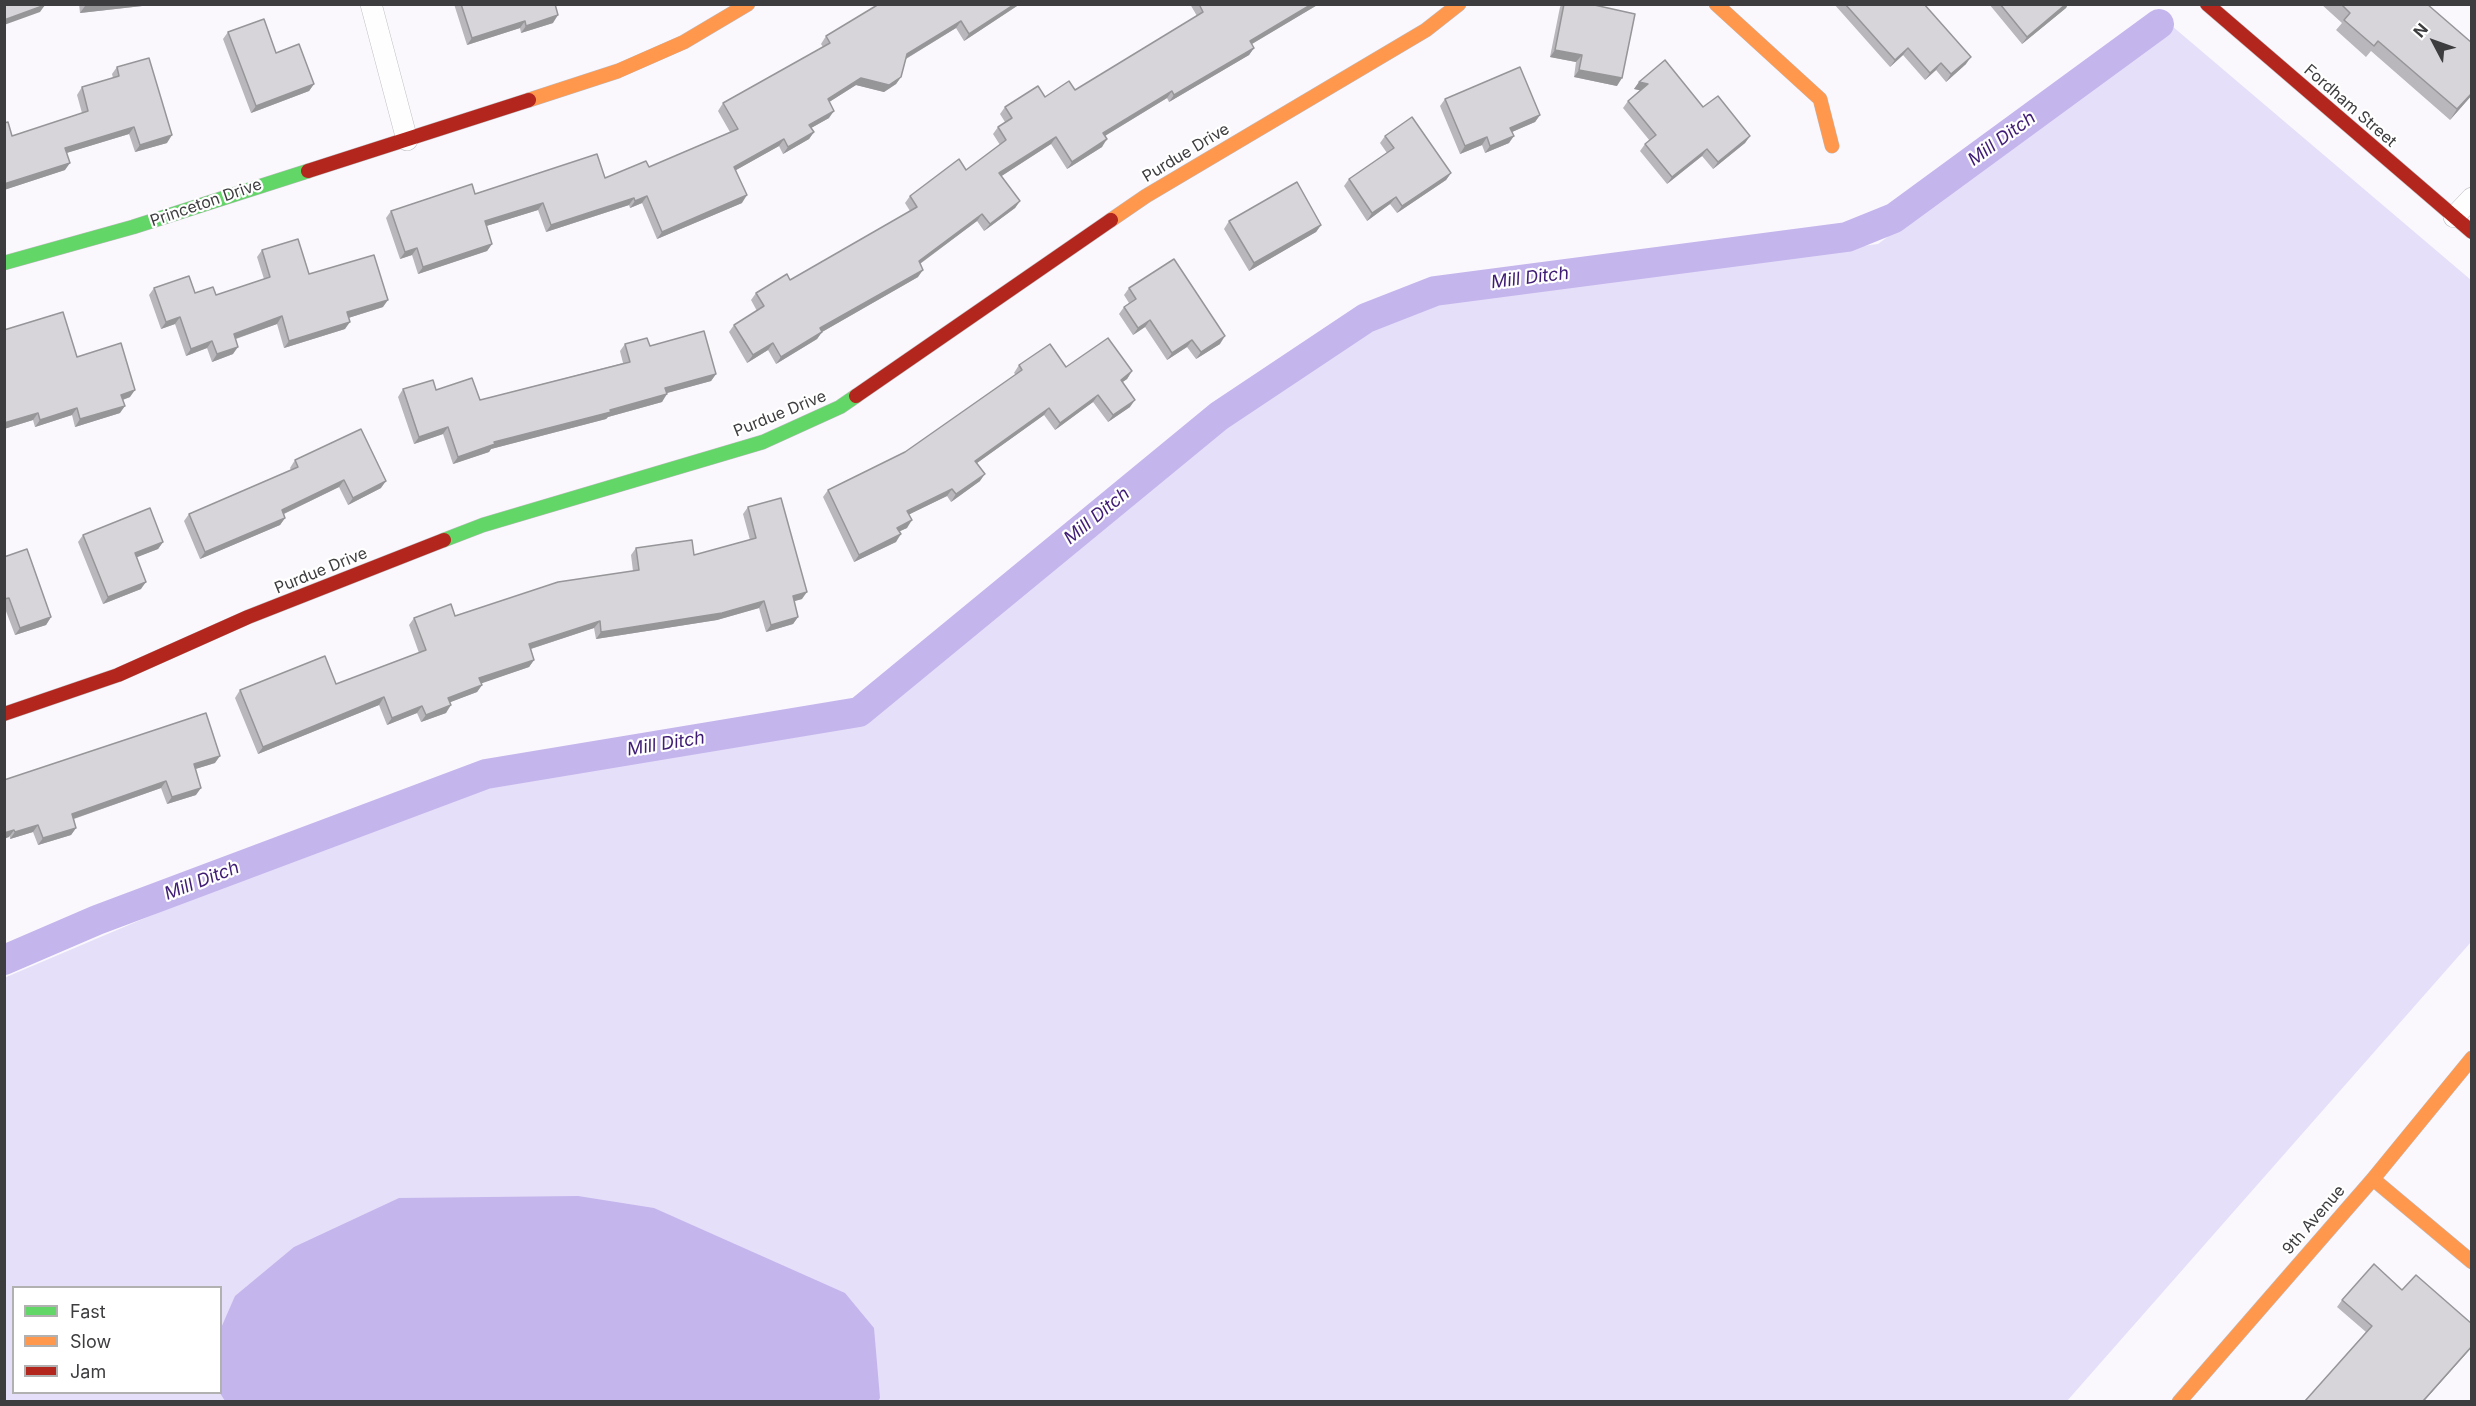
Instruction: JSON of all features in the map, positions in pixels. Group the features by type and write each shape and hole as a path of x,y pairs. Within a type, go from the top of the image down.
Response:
{"street":[{"path":"371,4 406,140"},
{"name":"Princeton Drive","path":"4,263 134,227 618,71 684,42 748,4"},
{"name":"Purdue Drive","path":"4,714 118,675 248,617 483,525 763,442 840,407 1146,196 1425,30 1459,4"},
{"path":"1716,4 1820,99 1832,146"},
{"name":"Fordham Street","path":"2206,4 2472,232"},
{"path":"2454,217 2472,198"},
{"name":"9th Avenue","path":"2179,1401 2373,1179 2472,1058"},
{"path":"2373,1179 2472,1262"}],"shaded area":[{"path":"2172,26 2471,280 2471,942 2067,1401 5,1401 4,978 310,848 521,776 874,718 1228,416 1370,327 1427,303 1878,244"},
{"path":"578,1196 654,1208 845,1293 874,1328 880,1398 878,1401 225,1401 221,1394 222,1326 235,1296 294,1247 399,1198"}],"building":[{"path":"4,4 45,4 45,5 4,20"},
{"path":"461,4 555,4 558,15 526,26 525,21 472,38"},
{"path":"879,4 1015,4 969,34 961,21 907,54 901,77 889,85 861,78 828,99 834,111 809,125 814,132 788,147 784,139 734,167 747,195 662,232 647,196 635,201 634,198 551,225 543,203 485,221 492,244 423,267 417,248 405,252 391,211 472,184 475,194 597,154 605,178 646,161 649,167 738,129 723,103 830,43 826,36"},
{"path":"1199,4 1312,4 1250,41 1254,48 1174,95 1172,91 1103,133 1107,139 1072,162 1056,137 999,173 1020,201 990,224 982,214 919,261 923,270 820,328 822,332 781,357 773,343 753,355 734,325 764,306 756,293 787,274 790,280 917,207 910,196 959,159 966,170 1006,140 998,127 1012,118 1005,107 1038,86 1045,97 1069,81 1075,90 1203,12"},
{"path":"1564,4 1590,4 1635,14 1622,78 1579,70 1582,55 1555,50"},
{"path":"1845,4 1924,4 1971,57 1951,74 1941,63 1930,73 1908,48 1895,60"},
{"path":"2000,4 2066,4 2027,37"},
{"path":"2341,4 2427,4 2472,43 2472,93 2457,109 2378,41 2374,46 2344,20 2350,13"},
{"path":"264,19 276,53 299,44 314,84 256,106 228,32"},
{"path":"149,58 172,135 140,145 134,127 65,148 70,163 4,184 4,123 8,122 12,136 88,111 82,87 119,76 117,67"},
{"path":"1665,60 1703,107 1718,96 1750,136 1718,162 1707,149 1672,177 1645,144 1656,135 1628,101 1648,84 1639,82"},
{"path":"1520,67 1540,115 1510,128 1514,136 1490,146 1487,137 1465,146 1445,99"},
{"path":"1412,117 1451,173 1402,206 1396,197 1372,213 1349,179 1394,148 1385,136"},
{"path":"1297,182 1321,225 1254,263 1229,221"},
{"path":"298,239 309,274 374,255 388,300 347,312 350,322 289,341 282,316 234,334 238,347 217,354 212,341 191,349 180,317 166,322 154,288 189,276 195,293 213,287 216,295 270,277 262,250"},
{"path":"1174,259 1225,336 1201,352 1192,340 1172,353 1150,320 1138,328 1124,307 1136,299 1129,288"},
{"path":"63,312 77,357 121,343 135,390 121,395 125,406 80,419 77,408 40,420 38,413 4,423 4,330"},
{"path":"704,331 716,374 665,388 667,394 610,410 611,412 494,442 495,444 458,457 448,427 419,437 403,389 433,380 436,390 472,378 480,400 630,362 625,344 647,338 650,346"},
{"path":"1108,338 1132,371 1121,380 1135,400 1113,415 1098,395 1060,423 1049,408 975,461 985,474 956,494 952,489 907,511 912,520 897,528 901,534 859,555 828,490 905,452 1022,370 1019,365 1050,344 1066,367"},
{"path":"361,429 386,481 353,498 344,480 282,510 285,518 205,552 189,514 298,467 295,460"},
{"path":"781,498 807,592 793,596 798,617 771,625 764,601 722,613 601,632 600,621 529,644 534,660 479,678 482,685 448,698 451,705 426,715 422,706 392,718 384,697 263,747 240,690 325,656 336,684 426,650 414,618 451,604 455,616 558,582 639,570 636,548 692,540 694,555 756,538 748,507"},
{"path":"150,508 163,542 135,553 146,582 108,597 83,535"},
{"path":"27,549 51,617 20,628 9,598 4,599 4,557"},
{"path":"206,713 220,756 194,764 201,788 172,797 166,781 72,814 76,828 43,838 38,825 4,833 4,780"},
{"path":"2374,1264 2402,1290 2416,1275 2472,1324 2472,1346 2423,1401 2305,1401 2372,1326 2342,1300"}],"waterway":[{"name":"Mill Ditch","path":"4,960 97,920 486,774 859,712 1219,416 1366,318 1435,291 1847,237 1894,218 2159,24"}],"traffic: fast":[{"path":"4,263 133,227 308,171"},
{"path":"444,540 483,525 763,442 840,407 856,396"}],"traffic: slow":[{"path":"529,100 618,71 684,42 748,4"},
{"path":"1111,220 1146,196 1426,30 1459,4"},
{"path":"1716,4 1820,99 1832,146"},
{"path":"2179,1402 2373,1179 2472,1058"},
{"path":"2373,1179 2472,1262"}],"traffic: jam":[{"path":"2207,4 2472,232"},
{"path":"308,171 529,100"},
{"path":"856,396 1111,220"},
{"path":"4,714 118,675 248,617 444,540"}]}
